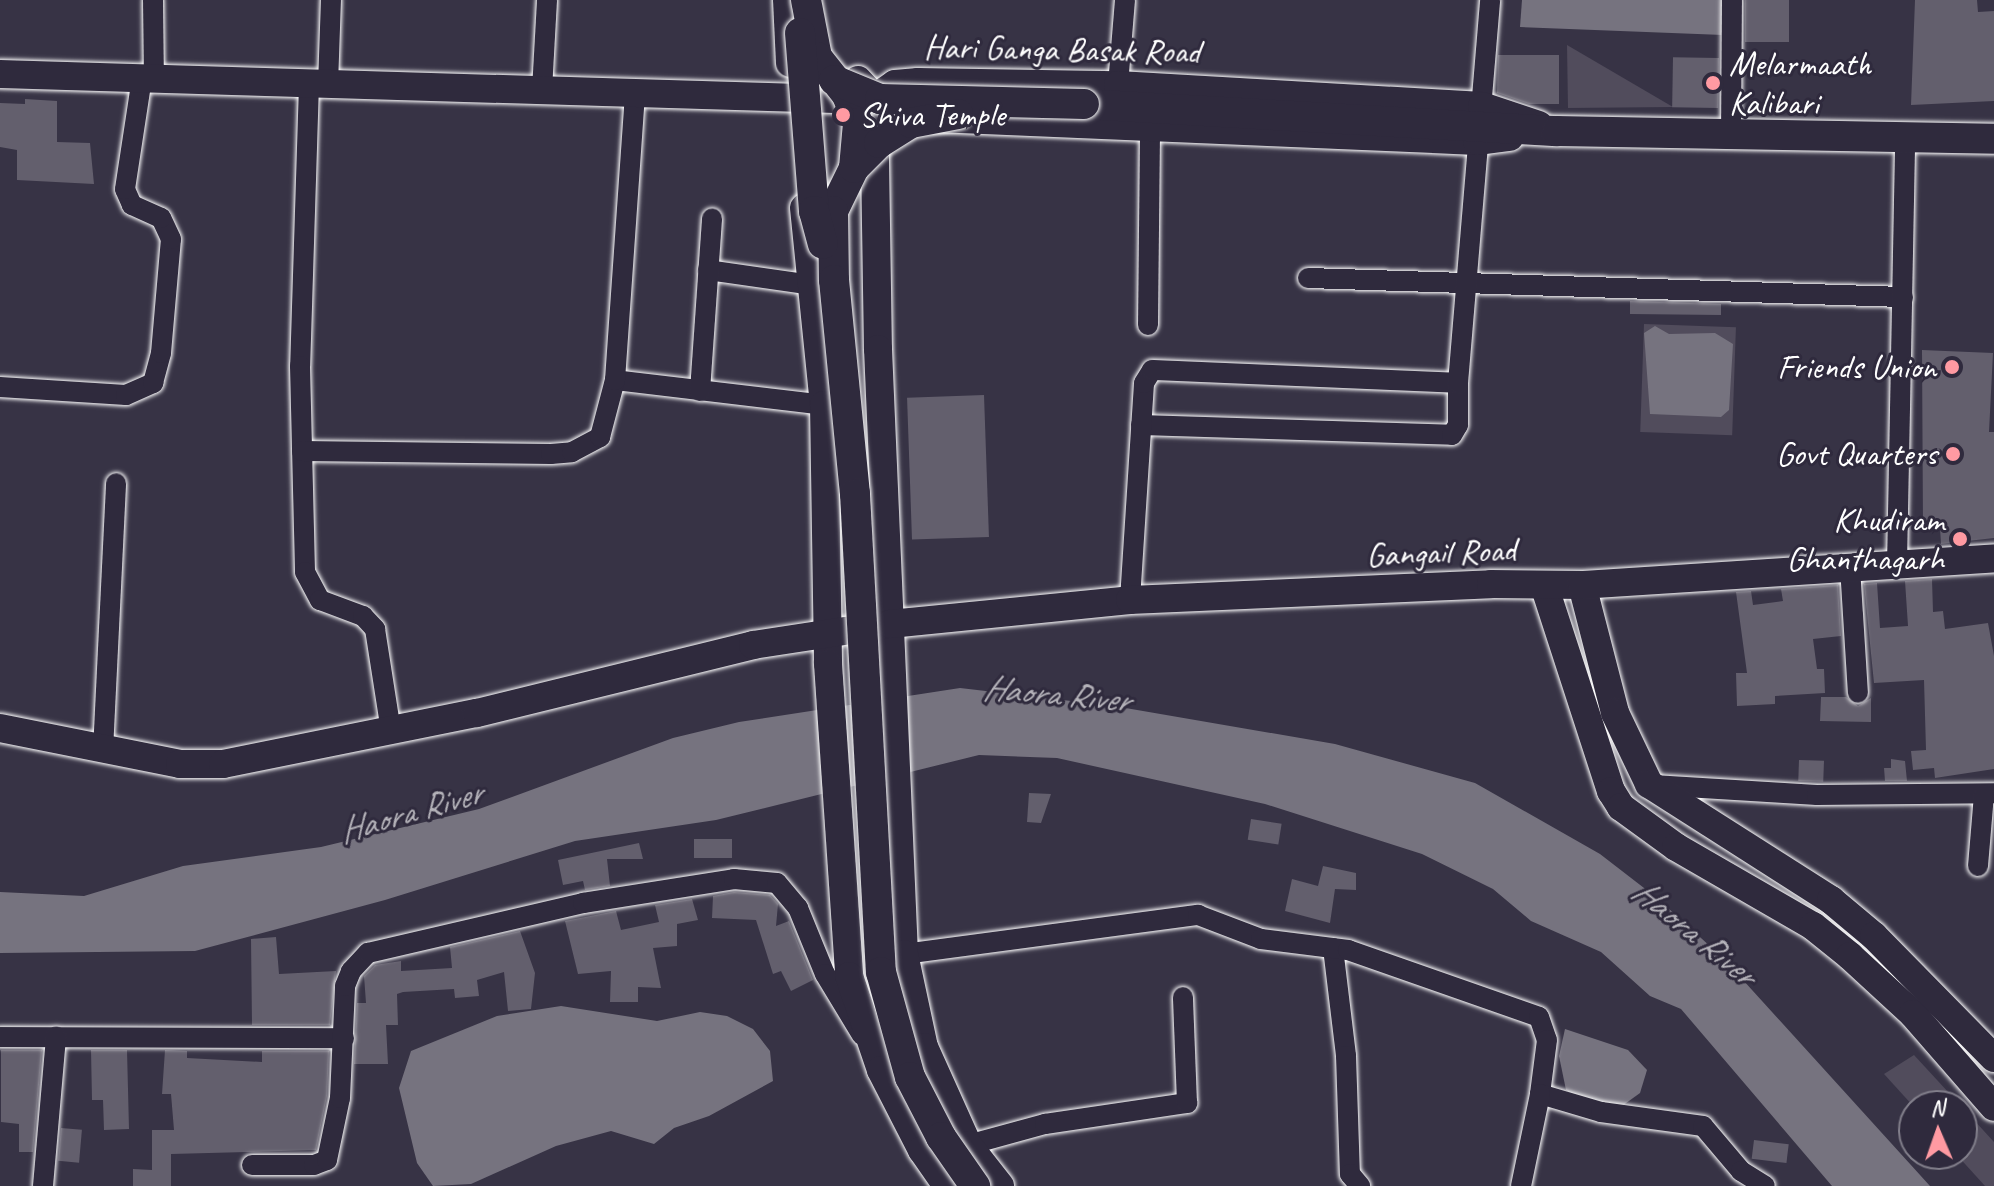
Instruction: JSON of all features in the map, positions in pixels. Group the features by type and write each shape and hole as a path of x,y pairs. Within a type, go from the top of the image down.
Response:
{"main road":[{"path":"803,0 817,57 858,123 854,168"},
{"path":"803,0 814,211 855,494 881,972 910,1077 941,1137 975,1186"},
{"path":"834,80 880,99 1084,104 1479,124 1557,131 1994,139"},
{"path":"823,283 833,211 854,168 879,143 911,123 958,114 1084,104"}],"street":[{"path":"0,387 126,395 153,383 161,353 171,239 161,218 132,205 125,189 148,79 153,0"},
{"path":"331,0 318,85 302,451 309,584 320,600 363,616 375,629 391,731"},
{"path":"542,90 547,0"},
{"path":"787,0 793,100 823,283 828,664 845,946 849,976 881,1070"},
{"path":"822,0 833,58 872,100 890,653 904,954 924,1047 968,1145 1000,1186"},
{"path":"1118,85 1125,0"},
{"path":"1141,425 1452,435 1458,425 1464,282 1490,0"},
{"path":"1731,136 1732,0"},
{"path":"0,74 872,100"},
{"name":"Hari Ganga Basak Road","path":"918,82 1118,85 1479,124 1150,125 896,117 872,100 895,84 918,82"},
{"path":"302,451 572,452 605,430 615,380 635,91"},
{"path":"1148,325 1150,125"},
{"path":"1897,565 1905,138"},
{"path":"700,391 712,218"},
{"path":"708,270 823,283"},
{"path":"1308,278 1903,297"},
{"path":"1130,600 1144,383 1160,368 1458,383"},
{"path":"615,380 824,405"},
{"path":"103,751 116,483"},
{"name":"Gangail Road","path":"0,728 180,764 223,764 391,731 753,645 890,624 1130,600 1582,585 1994,558"},
{"path":"1850,567 1858,693"},
{"path":"1544,585 1611,791 1621,807 1676,847 1813,926 1913,1014 1994,1107"},
{"path":"1582,585 1615,713 1649,784 1831,900 1886,947 1994,1058"},
{"path":"1649,784 1817,795 1989,794 1978,866"},
{"path":"252,1165 314,1165 327,1160 335,1129 344,1038 345,986 351,971 368,953 583,903 762,878 788,892 825,974 881,1070 922,1150 947,1186"},
{"path":"904,954 1198,915 1261,939 1333,948 1539,1017 1547,1040 1540,1094 1521,1186"},
{"path":"1333,948 1346,1056 1350,1174 1360,1186"},
{"path":"968,1145 1045,1124 1187,1103 1183,997"},
{"path":"0,1037 344,1038"},
{"path":"43,1186 56,1037"},
{"path":"1540,1094 1601,1112 1703,1126 1741,1171 1765,1186"}],"shaded area":[{"path":"1567,45 1673,107 1568,108"},
{"path":"1644,324 1736,327 1732,435 1640,432"},
{"path":"1914,1055 1946,1090 1899,1090 1884,1074"},
{"path":"1978,1124 1994,1142 1994,1186 1985,1186 1970,1170 1978,1170"}],"water":[{"path":"1522,0 1722,0 1723,35 1520,27"},
{"path":"1655,326 1669,334 1715,333 1733,344 1729,410 1721,417 1650,414 1644,333"},
{"name":"Haora River","path":"960,688 1114,706 1335,744 1475,783 1600,854 1657,898 1723,958 1898,1151 1898,1170 1915,1170 1930,1186 1832,1186 1681,1009 1650,996 1601,952 1531,921 1493,889 1422,854 1265,804 1057,758 979,755 716,820 575,841 385,900 195,951 0,953 0,892 84,896 183,866 321,847 479,809 673,738 739,722"},
{"path":"561,1006 657,1021 700,1012 727,1016 753,1029 770,1051 773,1081 709,1116 674,1128 654,1144 611,1131 556,1146 471,1184 433,1186 417,1163 399,1088 411,1051 497,1016"},
{"path":"1565,1029 1628,1050 1647,1070 1640,1093 1622,1106 1592,1105 1566,1090 1559,1056"}],"building":[{"path":"1745,0 1789,0 1789,42 1745,42"},
{"path":"1915,0 1977,0 1978,12 1994,11 1994,101 1911,105"},
{"path":"1498,55 1559,55 1559,104 1529,104 1497,93"},
{"path":"1673,57 1719,58 1718,108 1672,107"},
{"path":"25,99 57,101 57,142 90,143 94,184 17,180 17,150 0,147 0,103 25,104"},
{"path":"1630,301 1721,304 1721,315 1630,314"},
{"path":"1922,350 1993,353 1989,432 1994,432 1994,538 1941,544 1940,528 1923,529"},
{"path":"984,395 989,537 912,540 907,398"},
{"path":"1932,579 1933,612 1943,611 1945,629 1988,623 1994,656 1994,769 1935,778 1934,768 1913,770 1911,751 1926,750 1924,680 1874,683 1864,584 1877,583 1880,628 1908,626 1905,581"},
{"path":"1838,585 1841,636 1813,639 1817,669 1824,669 1825,693 1775,696 1775,704 1737,706 1736,673 1747,673 1736,592 1751,591 1753,605 1783,601 1781,589"},
{"path":"1821,697 1846,697 1858,706 1871,698 1871,722 1820,721"},
{"path":"1891,759 1905,761 1907,781 1885,781 1884,768 1891,768"},
{"path":"1799,760 1824,761 1823,782 1798,781"},
{"path":"1029,793 1051,794 1041,823 1027,822"},
{"path":"1251,819 1282,824 1278,845 1248,840"},
{"path":"694,839 732,839 732,858 694,858"},
{"path":"639,843 643,859 607,859 610,886 585,890 583,881 563,885 558,860"},
{"path":"1323,866 1356,873 1356,890 1335,889 1330,923 1285,911 1292,879 1318,886"},
{"path":"734,892 770,895 778,904 776,926 789,921 813,980 791,991 781,971 773,974 756,920 712,918 713,896"},
{"path":"692,899 698,920 677,924 677,946 653,948 661,988 638,987 638,1002 610,1002 611,971 578,974 565,921 616,911 621,930 659,922 655,905"},
{"path":"520,931 535,973 531,1009 508,1011 504,972 477,980 479,996 455,998 454,989 403,992 397,994 398,1025 386,1025 388,1064 354,1064 357,1003 366,1003 364,976 375,965 401,961 401,971 452,968 450,947"},
{"path":"276,937 279,974 336,971 330,1025 252,1025 251,939"},
{"path":"1,1050 42,1050 33,1152 19,1152 19,1124 1,1122"},
{"path":"91,1050 127,1050 129,1129 104,1130 103,1100 92,1100"},
{"path":"165,1050 187,1051 187,1058 262,1062 262,1051 329,1051 327,1096 316,1150 171,1154 171,1186 133,1186 133,1169 152,1170 152,1130 174,1130 171,1094 162,1094"},
{"path":"61,1128 82,1130 79,1163 58,1161"},
{"path":"1754,1140 1789,1144 1786,1163 1752,1159"}],"place":[{"name":"Melarmaath Kalibari","path":"1713,83"},
{"name":"Shiva Temple","path":"843,115"},
{"name":"Friends Union","path":"1952,367"},
{"name":"Govt Quarters","path":"1953,454"},
{"name":"Khudiram Ghanthagarh","path":"1960,539"}]}
